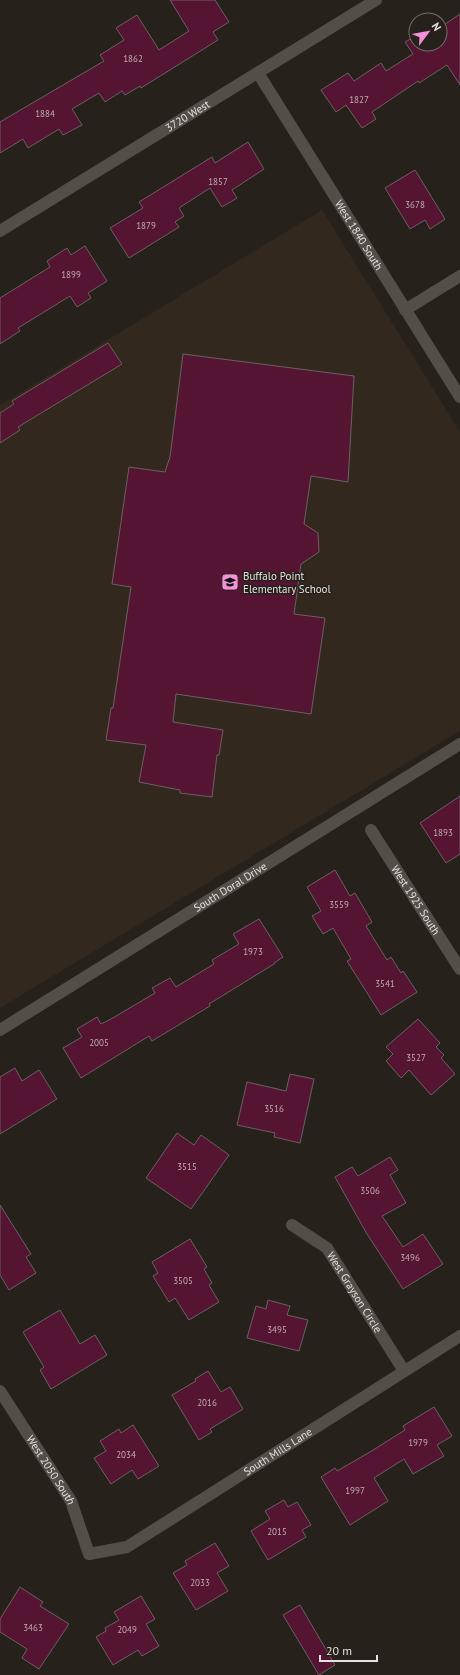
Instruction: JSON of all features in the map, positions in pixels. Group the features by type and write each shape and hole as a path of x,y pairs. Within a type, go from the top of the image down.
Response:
{"street":[{"name":"3720 West","path":"0,232 376,0"},
{"name":"West 1840 South","path":"258,73 460,397"},
{"path":"405,310 460,276"},
{"name":"South Doral Drive","path":"0,1030 460,744"},
{"name":"West 1925 South","path":"372,830 460,969"},
{"name":"West Grayson Circle","path":"292,1225 327,1248 404,1371"},
{"name":"South Mills Lane","path":"89,1554 127,1547 460,1336"},
{"name":"West 2050 South","path":"0,1391 70,1501 89,1554"}],"shaded area":[{"name":"Buffalo Point Elementary School","path":"322,210 460,432 460,731 0,1008 0,405"}],"building":[{"path":"170,0 215,0 229,22 213,32 218,40 141,88 140,86 125,95 122,91 105,102 99,93 72,109 82,125 63,135 59,129 28,148 23,139 0,153 0,122 104,61 100,55 124,40 116,28 137,15 159,50 189,31"},
{"path":"460,14 460,85 447,65 419,83 418,81 372,112 376,119 362,128 346,105 336,112 321,90 348,73 354,81 381,63 386,71 413,54 412,52 448,52 448,22"},
{"path":"248,142 264,169 232,190 237,198 222,207 210,188 179,208 184,216 175,222 179,227 129,258 110,228 143,208 139,202 212,157 215,163"},
{"path":"415,170 445,219 430,229 425,220 410,229 385,188"},
{"path":"85,246 107,281 88,293 91,298 77,307 70,296 18,328 20,331 0,344 0,298 50,267 47,261 67,248 71,255"},
{"path":"108,343 122,364 18,427 20,430 0,443 0,413 14,404 12,401"},
{"name":"Buffalo Point Elementary School","path":"183,354 354,376 348,482 311,476 304,524 318,533 319,552 301,564 294,614 325,618 311,714 176,694 173,722 223,730 219,755 217,755 212,797 180,793 180,790 139,782 146,745 106,740 111,708 113,708 131,587 112,584 129,467 165,472 170,457"},
{"path":"460,796 460,854 446,863 420,823"},
{"path":"335,870 350,896 355,893 372,922 366,926 387,960 391,957 401,973 403,971 417,992 381,1015 347,961 351,959 333,928 323,934 312,916 321,911 307,887"},
{"path":"259,919 283,957 209,1004 210,1006 152,1041 149,1036 81,1078 63,1048 82,1037 77,1029 97,1017 101,1024 111,1019 155,993 152,988 170,978 176,987 214,964 212,960 239,944 233,934"},
{"path":"418,1019 440,1043 436,1047 444,1055 441,1058 455,1074 431,1095 409,1070 401,1078 386,1061 393,1054 386,1047"},
{"path":"15,1068 22,1081 39,1070 57,1099 0,1134 0,1077"},
{"path":"290,1074 314,1079 300,1143 274,1137 275,1133 237,1125 247,1082 286,1091"},
{"path":"177,1133 194,1145 201,1135 229,1155 191,1209 146,1178"},
{"path":"390,1157 398,1170 390,1175 406,1203 382,1216 403,1247 423,1234 443,1264 403,1289 367,1234 335,1177 352,1167 358,1176"},
{"path":"0,1205 31,1254 26,1257 36,1273 9,1290 0,1275"},
{"path":"190,1239 207,1267 204,1269 212,1283 209,1285 219,1302 189,1320 175,1298 169,1302 153,1276 158,1273 152,1262"},
{"path":"268,1300 290,1306 287,1315 308,1320 299,1351 247,1338 256,1306 266,1309"},
{"path":"60,1310 80,1344 95,1335 107,1355 51,1389 40,1370 44,1367 23,1332"},
{"path":"208,1371 221,1392 230,1387 243,1409 210,1429 212,1432 199,1440 172,1395 196,1381 195,1379"},
{"path":"434,1407 452,1436 437,1445 444,1456 413,1474 404,1459 374,1478 388,1501 350,1525 321,1477 335,1468 337,1471 370,1452 405,1430 403,1426"},
{"path":"133,1425 159,1466 138,1479 132,1470 111,1484 94,1458 106,1451 100,1441 119,1429 121,1433"},
{"path":"284,1500 288,1507 297,1502 311,1525 302,1530 306,1537 268,1560 251,1531 270,1519 265,1511"},
{"path":"215,1543 229,1566 217,1573 228,1591 196,1610 173,1573 187,1565 185,1561"},
{"path":"20,1587 43,1602 40,1606 69,1624 39,1669 22,1658 27,1649 0,1632 0,1619"},
{"path":"141,1596 155,1619 146,1624 159,1646 142,1656 138,1650 113,1665 96,1637 106,1631 105,1628 119,1620 114,1612"},
{"path":"300,1605 335,1665 319,1675 283,1615"}],"place":[{"name":"Buffalo Point Elementary School","path":"230,582"}]}
